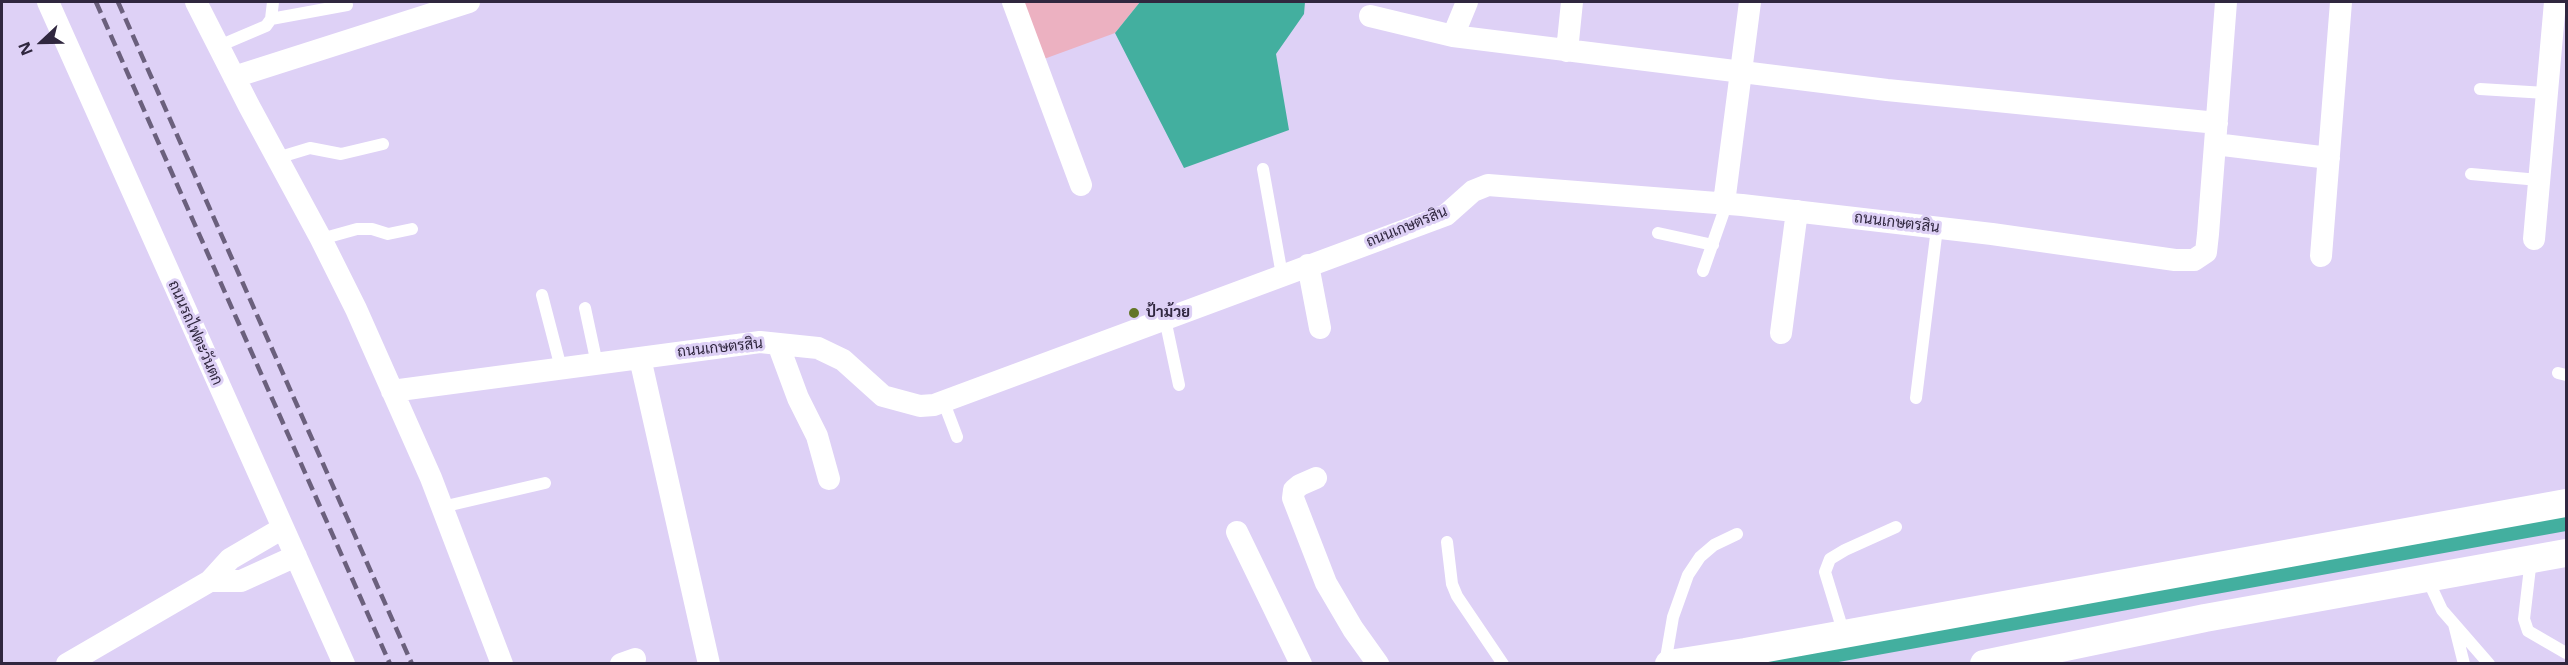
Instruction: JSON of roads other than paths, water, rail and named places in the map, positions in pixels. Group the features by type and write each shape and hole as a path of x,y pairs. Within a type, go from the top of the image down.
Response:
{"street":[{"name":"ถนนรถไฟตะวันตก","path":"48,2 344,663"},
{"path":"196,2 321,238 392,391 442,507 502,663"},
{"path":"234,77 469,2"},
{"path":"1013,2 1081,185"},
{"path":"1453,36 1467,2"},
{"path":"1567,51 1572,2"},
{"path":"1724,203 1750,2"},
{"name":"ถนนเกษตรสิน","path":"392,391 760,342 818,348 843,360 883,396 920,406 944,403 1446,215 1473,191 1488,185 1724,203 1937,228 2175,260 2194,260 2206,252 2226,2"},
{"path":"2321,256 2341,2"},
{"path":"2534,238 2554,2"},
{"path":"1370,16 1453,36 2216,134 2329,158"},
{"path":"1781,333 1797,211"},
{"path":"1308,265 1320,328"},
{"path":"778,344 798,398 817,436 829,479"},
{"path":"640,358 709,663"},
{"path":"1316,478 1300,484 1294,490 1293,498 1326,583 1353,629 1378,663"},
{"path":"1667,663 1844,634 2566,502"},
{"path":"68,663 210,582 230,559 283,528"},
{"path":"1236,532 1301,663"},
{"path":"1984,663 2205,618 2566,553"},
{"path":"210,582 240,581 296,556"}],"lane":[{"path":"219,46 266,26 272,19 273,2"},
{"path":"272,19 347,5"},
{"path":"2480,88 2546,93"},
{"path":"277,158 310,148 341,154 383,144"},
{"path":"1263,169 1282,275"},
{"path":"2472,174 2539,180"},
{"path":"1703,271 1713,245 1724,203"},
{"path":"1916,398 1937,228"},
{"path":"321,238 357,229 372,229 388,234 412,229"},
{"path":"1658,233 1713,245"},
{"path":"542,295 561,368"},
{"path":"585,308 597,364"},
{"path":"1165,319 1179,385"},
{"path":"944,403 957,437"},
{"path":"442,507 545,483"},
{"path":"1844,634 1825,572 1830,559 1896,527"},
{"path":"1667,663 1673,616 1688,575 1700,556 1714,545 1737,534"},
{"path":"1447,542 1452,584 1457,596 1503,663"},
{"path":"2530,560 2524,619 2528,631 2566,653"},
{"path":"2427,578 2436,600 2489,663"},
{"path":"2453,623 2464,663"}],"waterway":[{"path":"1771,664 2566,521"}],"railway":[{"path":"96,2 390,664"},
{"path":"118,2 412,664"}],"place":[{"name":"ป้าม้วย","path":"1134,313"}]}
